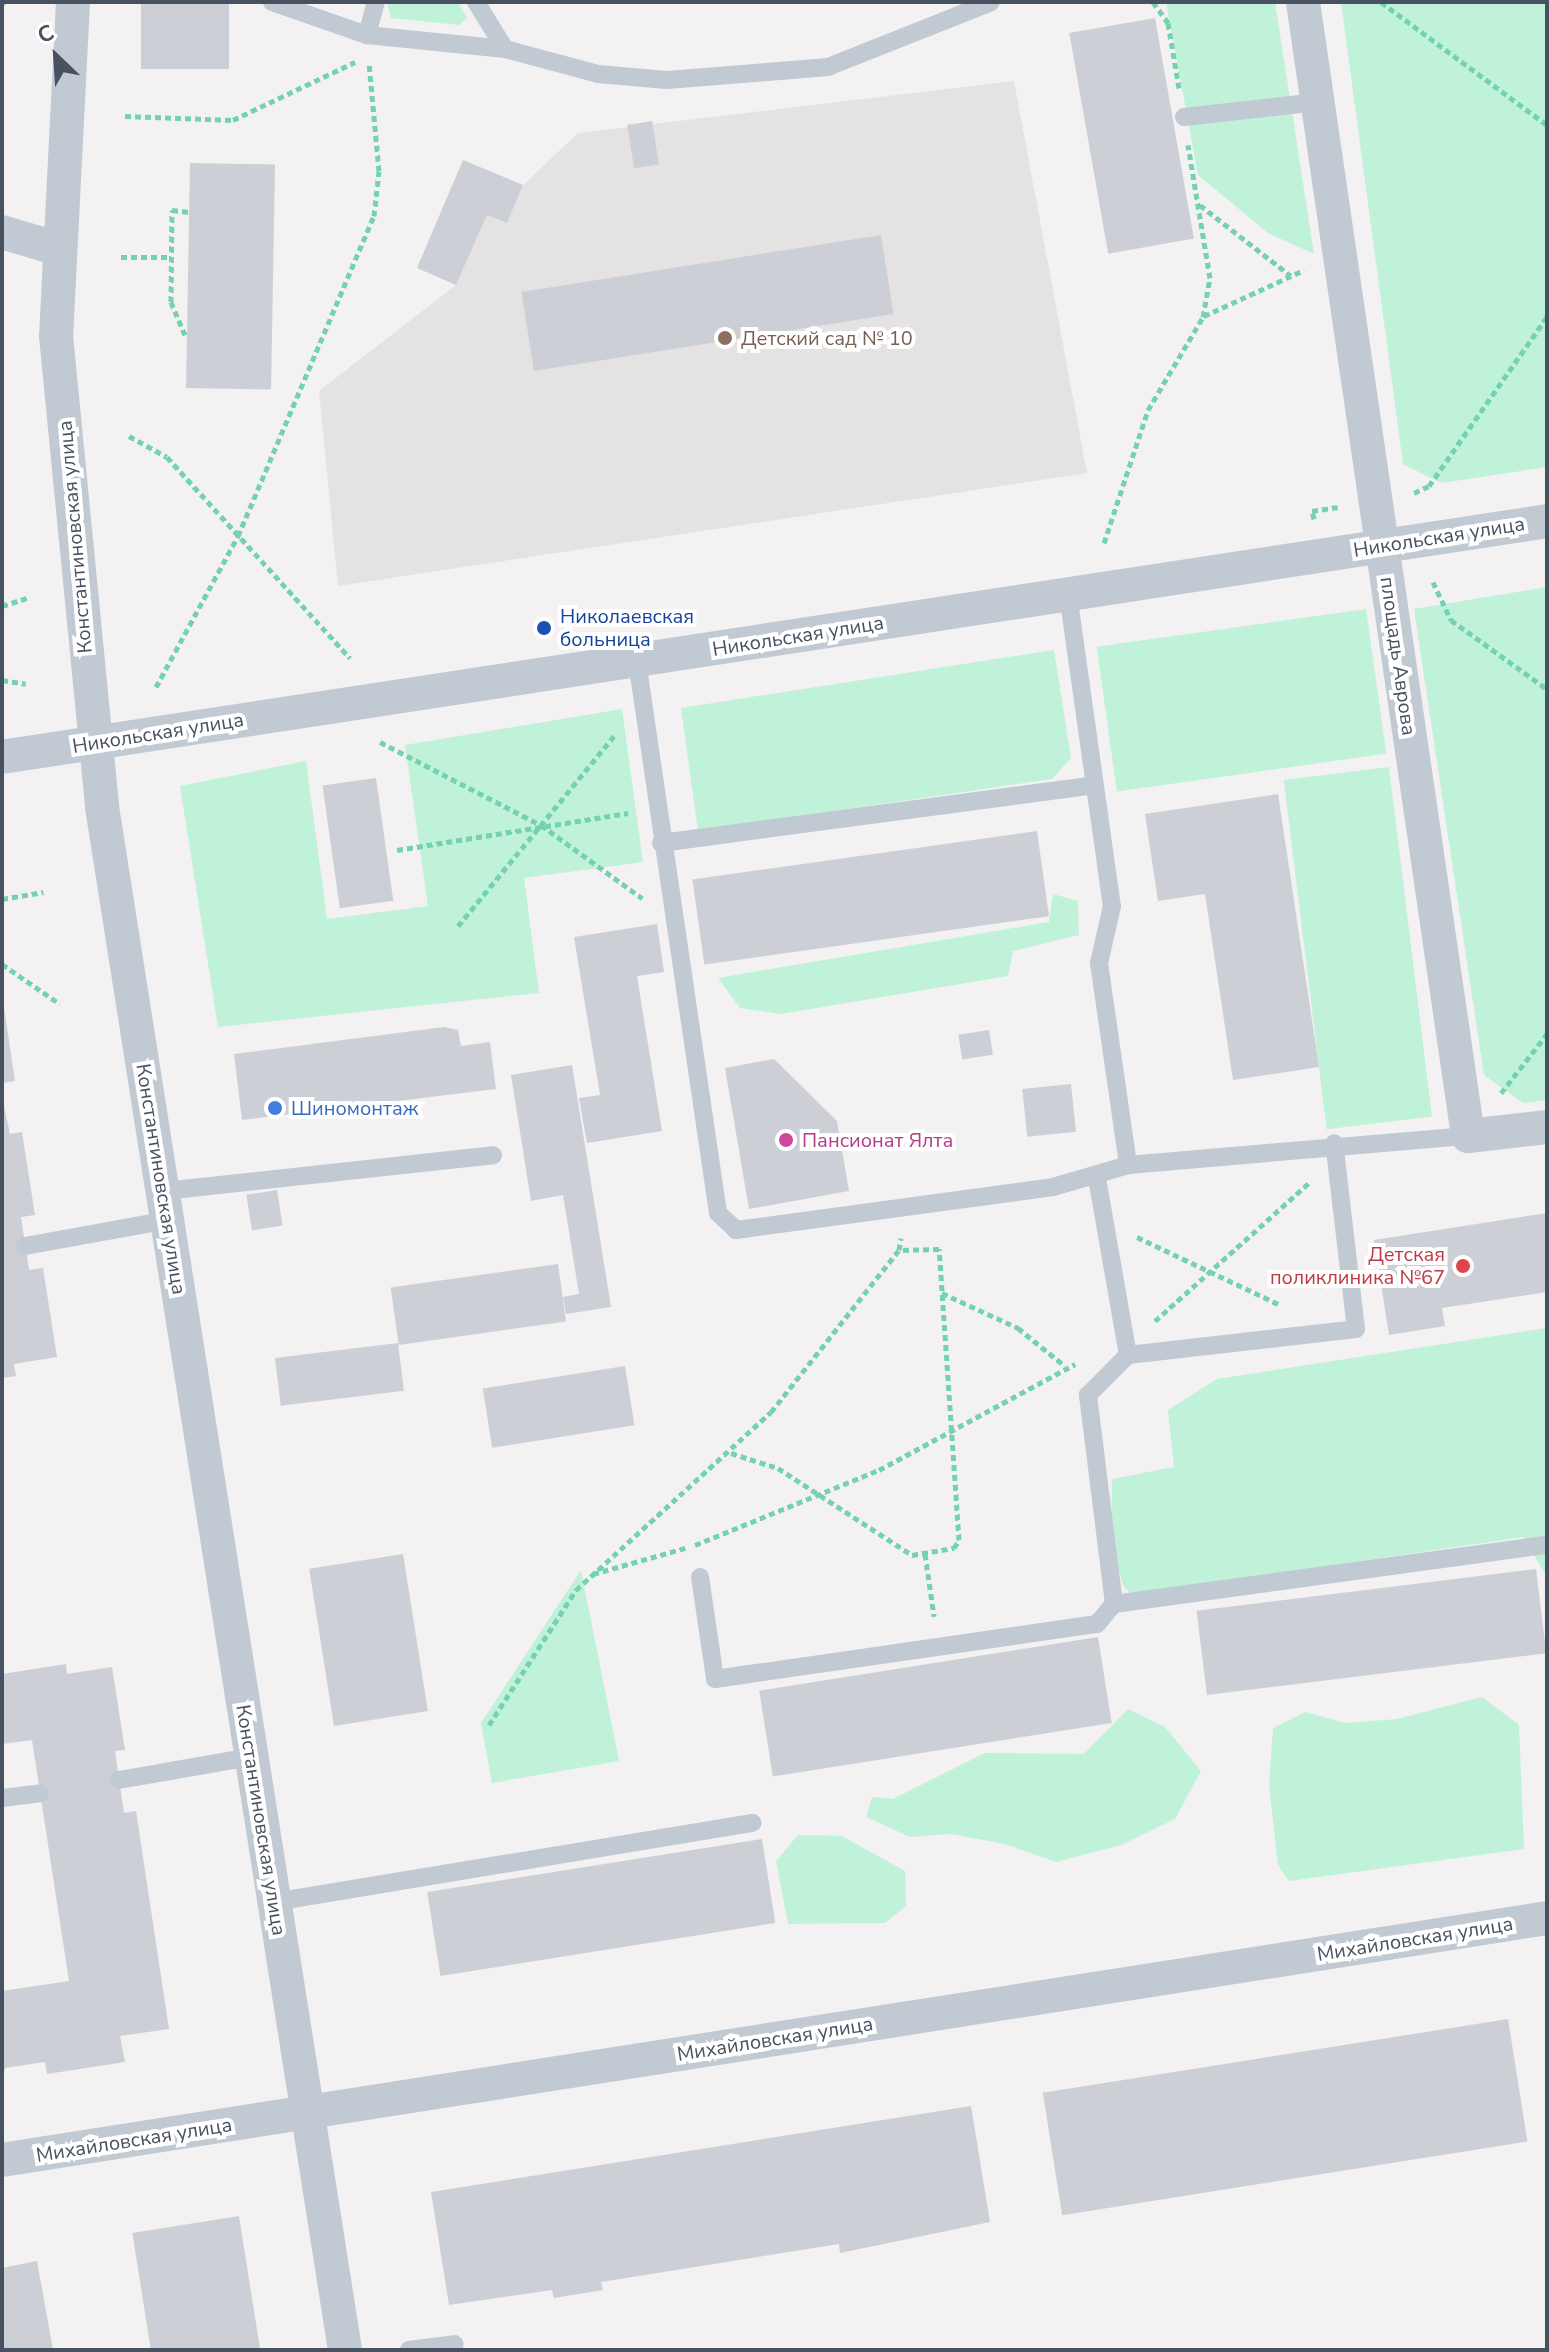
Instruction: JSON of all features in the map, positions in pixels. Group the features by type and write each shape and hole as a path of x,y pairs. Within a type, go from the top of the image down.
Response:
{"street":[{"name":"Константиновская улица","path":"73,2 55,248 56,336 95,742 345,2350"},
{"name":"площадь Аврова","path":"1303,2 1468,1136"},
{"path":"2,232 55,248"},
{"name":"Никольская улица","path":"2,757 1547,521"},
{"path":"1468,1136 1547,1127"},
{"name":"Михайловская улица","path":"2,2160 1547,1918"}],"lane":[{"path":"272,2 367,35 505,49 598,74 667,80 828,67 991,2"},
{"path":"367,35 376,2"},
{"path":"476,2 505,49"},
{"path":"1184,117 1317,102"},
{"path":"1068,594 1091,786 1112,906 1099,963 1128,1165"},
{"path":"637,661 671,920 718,1213 736,1230 1097,1178 1128,1165 1335,1151 1468,1136"},
{"path":"661,843 1091,786"},
{"path":"1114,1604 1088,1395 1128,1355 1356,1329 1335,1151"},
{"path":"25,1246 166,1206 493,1155"},
{"path":"1097,1178 1128,1355"},
{"path":"700,1577 715,1679 1097,1624 1114,1604 1547,1545"},
{"path":"119,1780 251,1757"},
{"path":"2,1798 40,1793"},
{"path":"274,1902 753,1823"},
{"path":"409,2350 455,2344"}],"path":[{"path":"1153,2 1171,44"},
{"path":"1381,2 1547,125"},
{"path":"125,116 233,120 357,61 367,35"},
{"path":"156,687 238,536 374,216 379,171 367,35"},
{"path":"1199,204 1291,276"},
{"path":"185,335 171,302 172,210 189,212"},
{"path":"1104,543 1148,410 1203,317 1210,278 1201,219"},
{"path":"1203,317 1339,253"},
{"path":"121,257 171,257"},
{"path":"1425,491 1547,317"},
{"path":"129,436 167,457 350,658"},
{"path":"1433,582 1451,620 1547,689"},
{"path":"2,606 30,597"},
{"path":"2,680 26,684"},
{"path":"458,926 643,702"},
{"path":"380,742 541,825 671,920"},
{"path":"397,850 656,809"},
{"path":"2,899 43,892"},
{"path":"2,964 60,1004"},
{"path":"1497,1098 1547,1034"},
{"path":"1128,1355 1335,1151"},
{"path":"489,1725 593,1574 731,1453 899,1250 905,1208"},
{"path":"1105,1221 1296,1313"},
{"path":"731,1453 778,1468 898,1547 925,1554 959,1540 939,1249 899,1250"},
{"path":"593,1574 687,1548 821,1495 952,1430 1065,1366 1018,1328 942,1293"},
{"path":"925,1554 938,1647"}],"shaded area":[{"name":"Детский сад № 10","path":"1014,81 1087,473 338,586 319,391 456,285 487,215 507,223 523,185 578,133"}],"green space":[{"path":"387,2 458,2 467,18 459,25 391,18"},
{"path":"1166,2 1275,2 1314,254 1268,233 1198,175"},
{"path":"1341,2 1547,2 1547,467 1441,483 1403,464"},
{"path":"1547,587 1547,1100 1523,1103 1484,1075 1414,609"},
{"path":"1366,609 1386,754 1117,791 1097,647"},
{"path":"1054,650 1071,758 1052,779 698,831 681,708"},
{"path":"622,709 643,862 524,878 539,993 218,1027 180,786 306,761 327,919 428,906 405,745"},
{"path":"1389,767 1432,1116 1327,1129 1284,780"},
{"path":"1053,894 1078,901 1079,935 1013,951 1008,976 781,1014 740,1008 718,978 1049,922"},
{"path":"1547,1328 1547,1577 1523,1537 1132,1595 1123,1585 1111,1542 1112,1479 1174,1467 1168,1410 1217,1379"},
{"path":"581,1570 619,1761 492,1783 481,1723"},
{"path":"1482,1697 1519,1725 1524,1849 1289,1881 1278,1865 1269,1785 1273,1728 1305,1712 1346,1723 1397,1719"},
{"path":"1128,1709 1165,1727 1201,1771 1175,1819 1121,1845 1056,1862 1005,1844 951,1834 910,1837 866,1817 872,1797 893,1799 985,1753 1084,1754"},
{"path":"798,1835 842,1836 905,1871 906,1906 885,1923 788,1924 776,1861"}],"building":[{"path":"141,2 229,2 229,69 141,69"},
{"path":"1155,18 1194,239 1108,254 1069,33"},
{"path":"652,121 659,164 634,168 627,125"},
{"path":"463,160 523,185 507,223 487,215 456,285 417,268"},
{"path":"190,163 275,164 271,389 186,388"},
{"path":"881,235 894,314 534,371 521,292"},
{"path":"376,778 393,901 340,908 323,786"},
{"path":"1278,794 1319,1067 1233,1080 1205,894 1158,901 1145,814"},
{"path":"1037,831 1049,916 704,965 692,879"},
{"path":"657,924 664,972 637,976 662,1131 587,1143 579,1098 600,1095 574,937"},
{"path":"2,1008 15,1081 2,1083"},
{"path":"444,1027 458,1030 461,1046 490,1042 496,1089 242,1120 234,1054"},
{"path":"989,1030 993,1055 962,1060 958,1035"},
{"path":"774,1059 837,1121 849,1191 749,1209 725,1068"},
{"path":"572,1065 611,1307 566,1314 563,1297 579,1294 563,1195 531,1201 511,1075"},
{"path":"1071,1084 1076,1132 1027,1137 1022,1089"},
{"path":"2,1096 10,1134 22,1132 35,1215 21,1217 29,1270 43,1268 57,1357 14,1364 16,1376 2,1378"},
{"path":"277,1190 283,1226 252,1230 246,1195"},
{"name":"Детская поликлиника №67","path":"1547,1213 1547,1292 1442,1308 1445,1326 1389,1335 1374,1240"},
{"path":"558,1264 566,1321 399,1345 391,1288"},
{"path":"398,1343 404,1391 281,1406 275,1358"},
{"path":"625,1366 634,1425 492,1448 483,1389"},
{"path":"403,1554 428,1711 334,1726 309,1569"},
{"path":"1536,1569 1546,1653 1207,1695 1197,1611"},
{"path":"1098,1637 1112,1723 773,1777 759,1691"},
{"path":"66,1664 67,1674 112,1667 125,1750 115,1751 124,1813 136,1811 169,2029 120,2036 125,2062 47,2074 45,2062 5,2068 2,2081 2,1991 69,1981 32,1740 2,1744 2,1674"},
{"path":"762,1839 775,1923 440,1976 427,1892"},
{"path":"1508,2019 1527,2141 1062,2215 1043,2093"},
{"path":"971,2106 990,2222 840,2253 839,2244 601,2282 603,2290 554,2298 552,2290 449,2305 431,2192"},
{"path":"239,2216 260,2350 151,2350 132,2233"},
{"path":"37,2261 53,2350 2,2350 2,2268"}],"place":[{"name":"Детский сад № 10","path":"725,338"},
{"name":"Николаевская больница","path":"544,628"},
{"name":"Шиномонтаж","path":"275,1108"},
{"name":"Пансионат Ялта","path":"786,1140"},
{"name":"Детская поликлиника №67","path":"1463,1266"}]}
